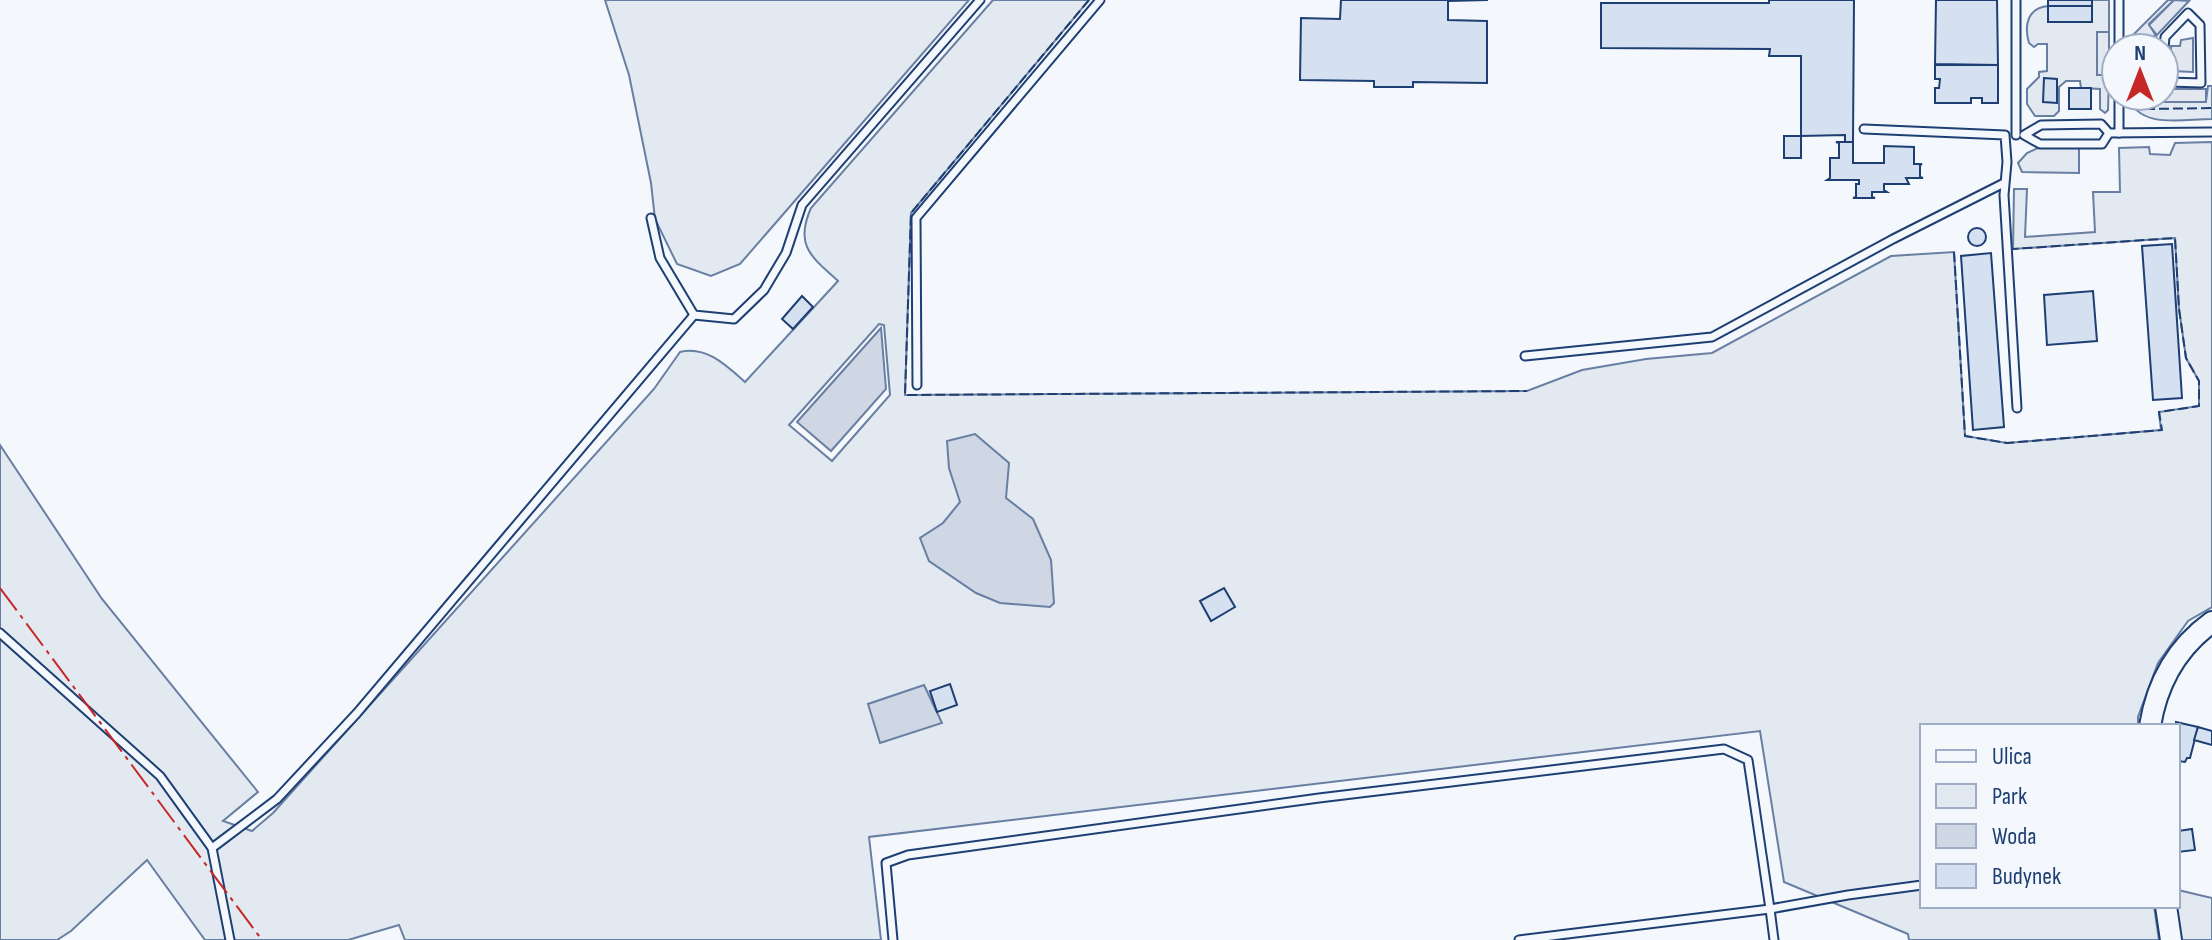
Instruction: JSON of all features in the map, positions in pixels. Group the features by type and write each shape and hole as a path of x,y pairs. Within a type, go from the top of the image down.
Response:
{"street":[{"path":"2150,724 2154,699 2175,657 2212,622"},
{"path":"2166,908 2171,940"}],"lane":[{"path":"694,315 734,319 764,290 786,253 802,205 980,0"},
{"path":"917,385 916,218 1100,0"},
{"path":"2016,0 2020,135"},
{"path":"2119,0 2119,32"},
{"path":"2170,32 2188,13 2200,25 2201,83 2180,82"},
{"path":"2119,112 2119,133"},
{"path":"2020,135 2041,125 2101,124 2109,133 2212,132"},
{"path":"1864,129 2020,135 2040,144 2102,144 2109,133"},
{"path":"2005,135 2007,162 2004,183 2017,408"},
{"path":"1525,356 1712,337 2004,183"},
{"path":"651,218 660,258 694,315"},
{"path":"212,848 277,799 357,713 694,315"},
{"path":"0,633 160,776 212,848 230,940"},
{"path":"893,940 886,863 908,855 1319,798 1724,749 1748,760 1774,940"},
{"path":"1519,940 1770,909 1920,885"}],"green space":[{"path":"605,0 969,0 740,264 711,276 677,264 655,219 651,183 629,75"},
{"path":"993,0 1089,0 911,213 905,395 1527,391 1582,370 1646,359 1712,353 1891,256 1954,252 1965,436 2007,443 2161,430 2159,412 2199,406 2199,381 2186,358 2179,309 2175,238 2013,249 2014,189 2027,189 2025,237 2095,232 2093,192 2120,192 2119,148 2149,147 2150,154 2170,155 2175,143 2212,142 2212,607 2188,621 2158,663 2138,724 1920,724 1920,908 2154,908 2159,940 1909,940 1908,934 1784,882 1760,731 869,837 881,940 405,940 399,925 348,940 205,940 147,860 71,931 57,940 0,940 0,445 102,599 258,792 223,821 252,831 273,813 654,389 680,352 699,351 707,354 745,382 838,281 808,250 804,232 811,208","holes":["879,324 884,325 890,395 832,461 789,425"]},
{"path":"2092,0 2109,0 2109,32 2097,33 2100,89 2081,88 2080,81 2066,81 2059,87 2059,111 2054,116 2035,116 2027,104 2027,89 2039,77 2039,72 2047,71 2047,44 2034,47 2029,43 2027,30 2031,14 2048,6 2048,22 2092,22"},
{"path":"2168,0 2174,0 2149,24 2154,32 2136,32"},
{"path":"2208,86 2212,86 2212,119 2163,120 2139,112 2180,112 2180,101 2206,101"},
{"path":"2038,148 2079,148 2079,173 2022,172 2018,163 2027,153"},
{"path":"2180,890 2212,898 2212,940 2179,940 2175,908 2180,908"}],"shaded area":[{"path":"2174,0 2189,1 2160,32 2155,32 2149,25"},
{"path":"2097,32 2100,32 2100,75 2097,75"},
{"path":"2193,38 2193,72 2180,71 2181,40"},
{"path":"2180,89 2206,89 2206,102 2180,102"}],"water":[{"path":"881,328 886,389 831,451 797,422"},
{"path":"975,434 1009,463 1006,498 1033,519 1051,560 1054,603 1050,607 1000,603 976,593 929,561 920,538 943,523 960,502 949,468 947,441"},
{"path":"924,685 942,723 880,743 868,704"}],"building":[{"path":"1341,0 1488,0 1448,1 1448,20 1487,21 1487,83 1413,82 1413,87 1374,87 1374,81 1300,80 1301,18 1340,19"},
{"path":"1769,0 1854,0 1853,142 1845,142 1845,135 1801,136 1801,56 1769,56 1770,49 1601,48 1601,3 1769,3"},
{"path":"1936,0 1997,0 1998,65 1935,64"},
{"path":"2048,0 2092,0 2092,6 2048,6"},
{"path":"2048,6 2092,6 2092,22 2048,22"},
{"path":"1935,65 1998,65 1998,103 1982,103 1982,98 1971,98 1971,103 1935,103 1935,88 1939,88 1940,79 1935,79"},
{"path":"2044,78 2057,79 2057,103 2043,102"},
{"path":"2069,88 2091,88 2091,109 2069,109"},
{"path":"1784,136 1801,136 1801,158 1784,158"},
{"path":"1836,142 1853,142 1853,163 1884,163 1884,146 1914,147 1914,164 1922,164 1920,177 1923,178 1906,178 1909,184 1884,184 1887,192 1872,192 1875,198 1853,198 1856,197 1859,180 1827,180 1830,178 1830,158 1839,158 1839,143"},
{"path":"1977,228 1986,237 1977,246 1968,237"},
{"path":"2172,244 2182,398 2153,400 2142,246"},
{"path":"1991,253 2004,427 1973,430 1961,256"},
{"path":"2093,291 2097,341 2047,345 2044,295"},
{"path":"802,296 813,307 793,329 782,319"},
{"path":"1224,588 1235,607 1211,621 1200,601"},
{"path":"950,684 957,705 937,712 930,691"},
{"path":"2176,722 2198,727 2190,758 2185,762 2180,761 2180,724"},
{"path":"2198,727 2212,731 2212,745 2194,740"},
{"path":"2192,829 2195,850 2180,852 2180,831"}],"fence":[{"path":"1089,0 911,213 905,395 1527,391"},
{"path":"2180,109 2212,108"},
{"path":"1954,252 1965,436 2007,443 2162,430 2159,412 2199,406 2199,381 2186,358 2179,309 2175,238 2013,249"}],"power":[{"path":"0,588 262,940"}]}
